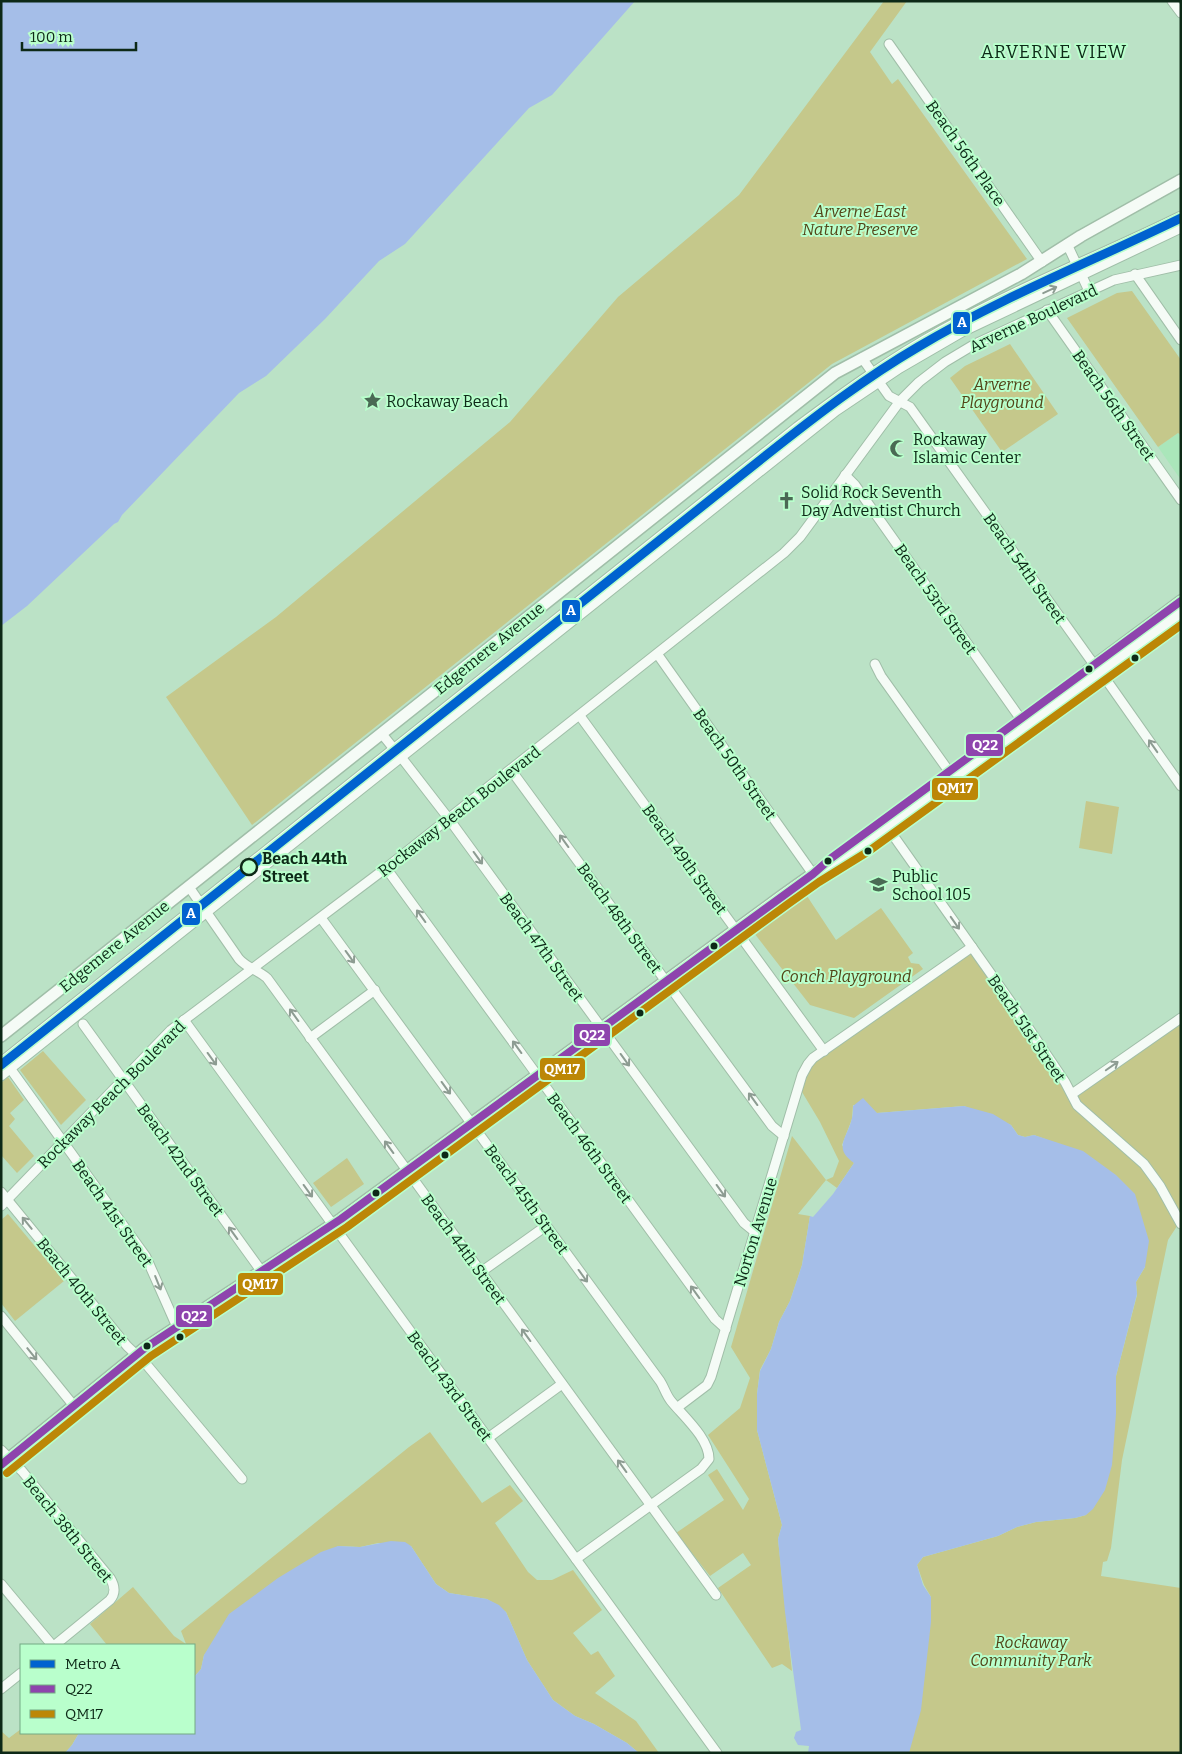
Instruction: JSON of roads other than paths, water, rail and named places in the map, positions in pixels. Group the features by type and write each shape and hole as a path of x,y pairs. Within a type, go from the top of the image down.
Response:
{"main road":[{"path":"1042,262 1067,244 1181,180"},
{"name":"Edgemere Avenue","path":"1,1036 839,370 1042,262"},
{"path":"1097,668 1181,601"},
{"path":"4,1458 74,1406 137,1355 333,1225 736,929 813,874 849,852 885,823 1097,668 1181,612"}],"street":[{"path":"1172,1 1181,13"},
{"name":"Beach 56th Place","path":"889,44 1042,262"},
{"path":"2,1060 797,427 872,373 948,326 1181,216"},
{"path":"1,1076 782,453 836,412 879,382 962,332 1181,228"},
{"path":"1067,244 1090,291"},
{"name":"Arverne Boulevard","path":"900,401 925,377 953,356 975,344 1114,280 1181,264"},
{"path":"1135,274 1181,340"},
{"name":"Beach 56th Street","path":"1047,310 1181,500"},
{"name":"Beach 54th Street","path":"862,358 888,396 910,407 1181,786"},
{"name":"Rockaway Beach Boulevard","path":"3,1199 63,1142 171,1030 449,819 658,655 792,546 900,401"},
{"name":"Beach 53rd Street","path":"845,475 856,485 1023,722"},
{"name":"Beach 50th Street","path":"658,655 813,874"},
{"path":"875,664 881,676 952,775"},
{"name":"Beach 49th Street","path":"580,716 824,1051"},
{"path":"382,734 394,749"},
{"name":"Beach 47th Street","path":"401,757 449,819 744,1222 755,1232"},
{"name":"Beach 48th Street","path":"511,770 772,1126 784,1136"},
{"name":"Beach 51st Street","path":"885,823 1015,1008 1072,1094 1075,1102 1144,1164 1164,1192 1181,1224"},
{"name":"Beach 46th Street","path":"386,868 715,1319 726,1329"},
{"name":"Beach 44th Street","path":"189,887 243,964 267,978 716,1595"},
{"name":"Beach 45th Street","path":"321,918 660,1380 670,1399 705,1444 709,1453 709,1459 701,1469 651,1505"},
{"name":"Norton Avenue","path":"678,1407 708,1383 804,1070 810,1061 972,947"},
{"path":"310,1038 375,990"},
{"path":"1072,1094 1181,1018"},
{"name":"Beach 43rd Street","path":"184,1020 717,1753"},
{"name":"Beach 42nd Street","path":"83,1024 262,1272"},
{"name":"Beach 41st Street","path":"2,1060 149,1261 177,1327"},
{"name":"Beach 40th Street","path":"3,1199 127,1346 146,1364 242,1479"},
{"path":"481,1272 546,1226"},
{"path":"1,1316 74,1406"},
{"path":"488,1438 562,1384"},
{"name":"Beach 38th Street","path":"4,1458 22,1471 110,1578 114,1587 114,1594 110,1600 54,1644"},
{"path":"576,1559 651,1505"},
{"path":"1,1584 52,1644"},
{"path":"1,1690 20,1674"}],"water":[{"path":"1,1 635,1 552,95 529,108 405,244 379,261 325,319 266,376 239,393 122,515 118,522 27,606 1,626"},
{"path":"863,1098 877,1113 964,1106 993,1114 1011,1125 1018,1135 1025,1137 1034,1135 1083,1151 1116,1175 1135,1194 1149,1241 1145,1267 1136,1282 1137,1294 1116,1376 1116,1414 1112,1465 1105,1490 1093,1509 1086,1515 1036,1522 1017,1527 998,1536 923,1557 917,1565 923,1585 931,1597 931,1622 921,1710 909,1753 808,1753 809,1746 798,1745 794,1738 796,1732 801,1730 785,1612 778,1539 782,1525 757,1430 757,1394 760,1371 771,1349 779,1322 790,1301 802,1265 810,1216 813,1217 833,1194 854,1163 847,1158 843,1142 852,1118 853,1106"},
{"path":"391,1541 405,1542 411,1546 436,1584 449,1593 487,1599 499,1605 506,1612 527,1660 553,1700 575,1716 594,1724 627,1743 639,1753 65,1753 78,1734 195,1734 195,1676 201,1669 204,1655 229,1614 278,1578 321,1552 338,1546 360,1547"}],"metro line":[{"name":"A","path":"1,1065 769,453 842,397 898,359 982,312 1181,218"}],"place":[{"name":"Rockaway Beach","path":"372,401"},
{"name":"Rockaway Islamic Center","path":"899,448"},
{"name":"Solid Rock Seventh Day Adventist Church","path":"787,501"},
{"name":"Beach 44th Street","path":"249,867"},
{"name":"Public School 105","path":"878,885"}],"district":[{"name":"ARVERNE VIEW","path":"1054,52"}],"park label":[{"name":"Arverne East Nature Preserve","path":"860,220"},
{"name":"Arverne Playground","path":"1002,393"},
{"name":"Conch Playground","path":"846,976"},
{"name":"Rockaway Community Park","path":"1031,1651"}]}
